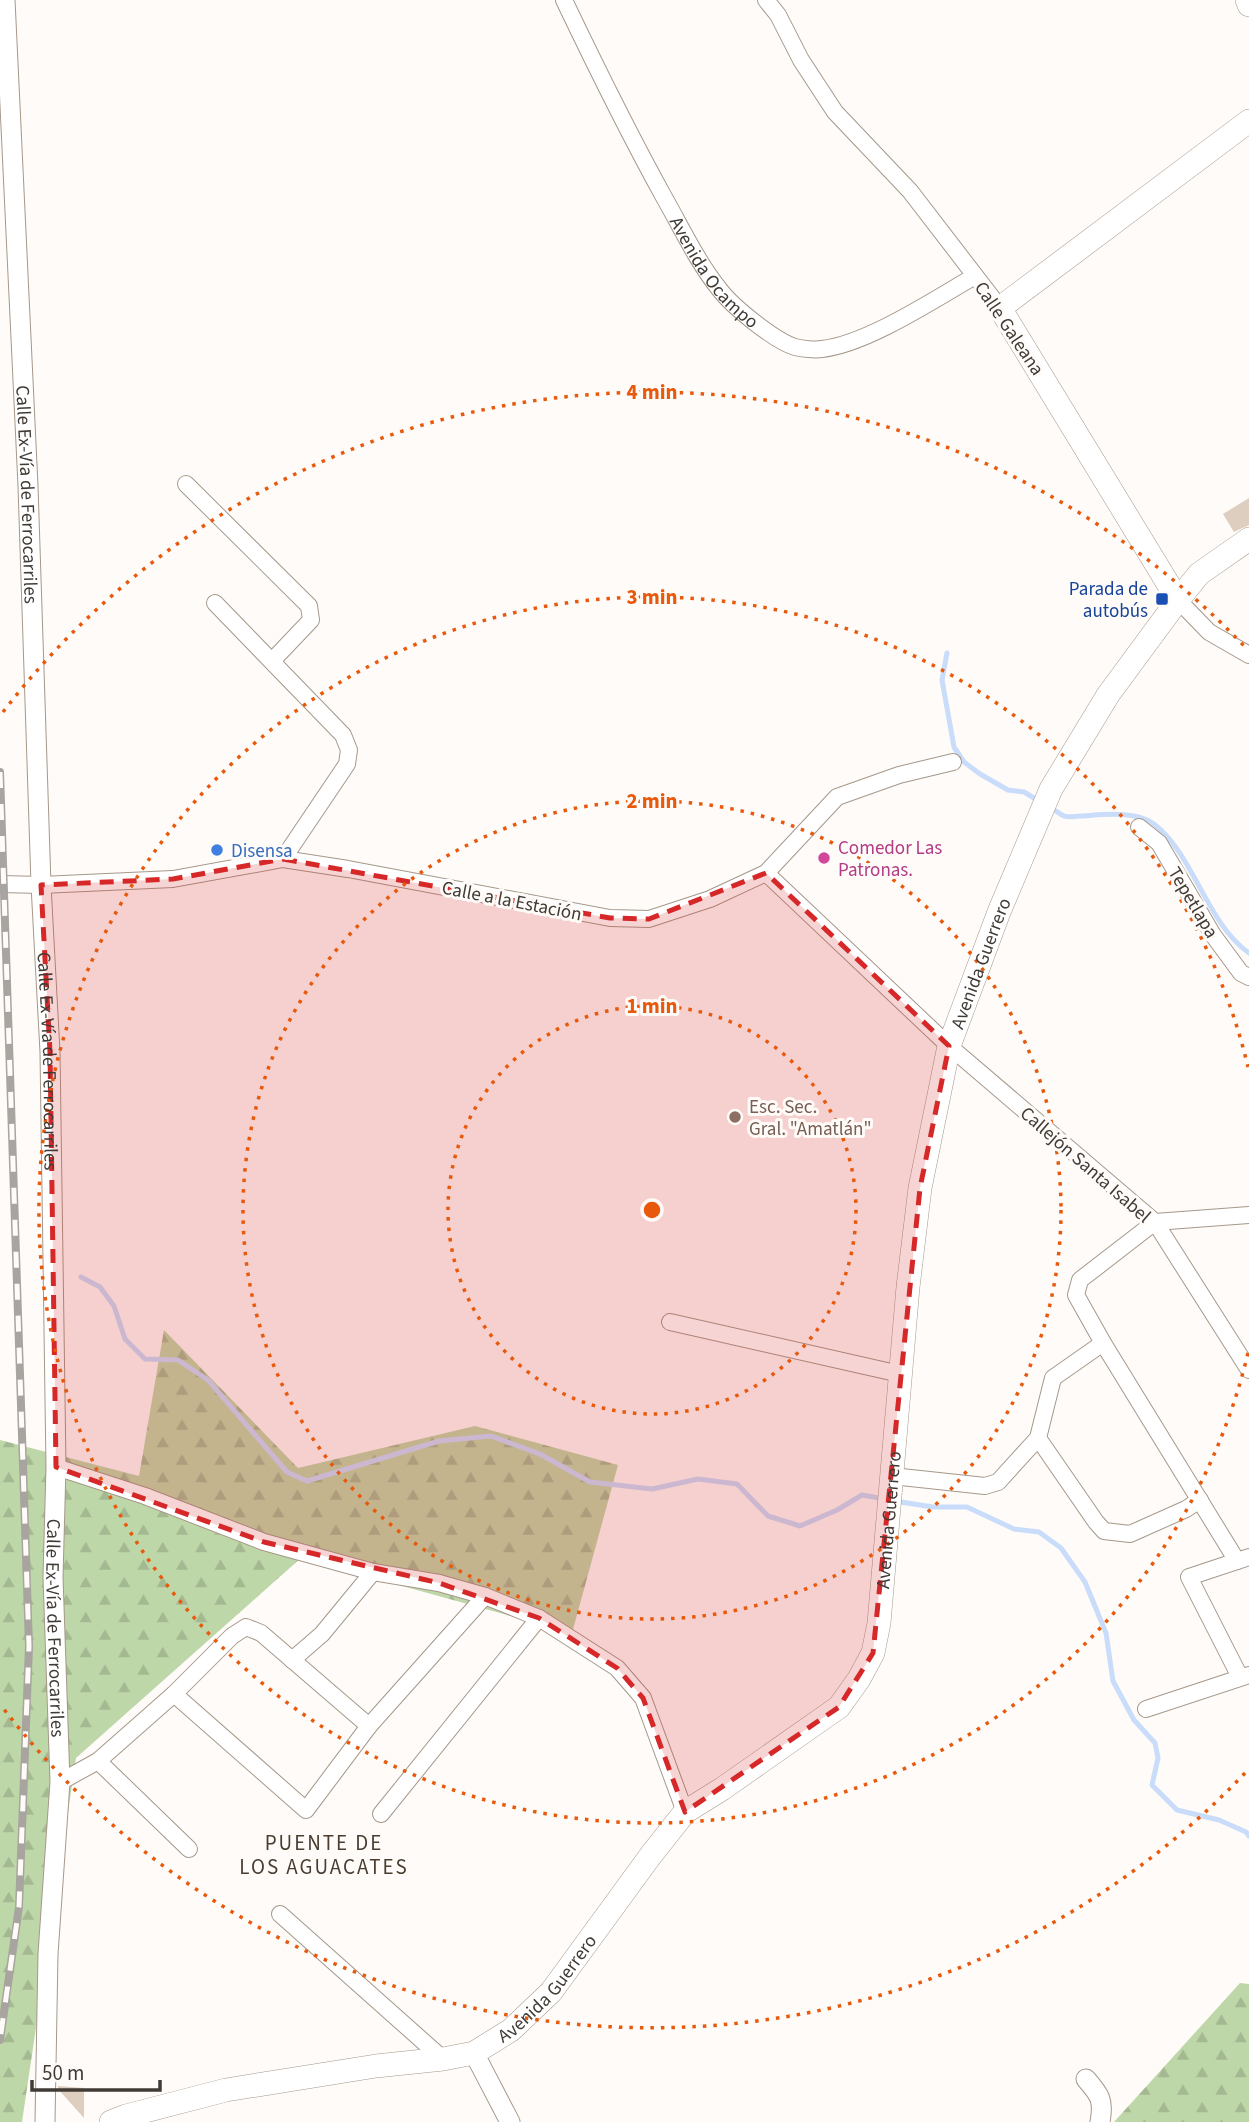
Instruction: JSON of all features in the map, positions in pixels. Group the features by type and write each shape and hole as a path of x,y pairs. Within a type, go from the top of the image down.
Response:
{"main road":[{"path":"1247,0 1249,5"},
{"path":"1000,308 1249,121"},
{"name":"Calle Galeana","path":"1000,308 1178,600"},
{"name":"Avenida Guerrero","path":"111,2122 226,2090 474,2053 511,2030 551,1992 651,1854 685,1812 839,1707 846,1698 873,1653 879,1623 900,1374 920,1188 949,1046 999,912 1051,789 1108,695 1178,600 1199,574 1249,539"}],"street":[{"name":"Calle Ex-Vía de Ferrocarriles","path":"5,0 50,1052 56,1467 53,1577 60,1782 48,1954 45,2122"},
{"name":"Avenida Ocampo","path":"564,0 627,130 719,290 744,314 773,335 795,347 821,349 851,341 900,319 975,276"},
{"name":"Calle Galeana","path":"766,0 778,15 801,60 835,112 910,191 1000,308"},
{"path":"186,484 309,606 311,620 272,662"},
{"name":"Calle Galeana","path":"1178,600 1209,632 1249,655"},
{"path":"215,603 343,735 349,750 347,764 283,859"},
{"path":"949,1046 766,873 837,797 899,775 953,762"},
{"name":"Tepetlapa","path":"1139,827 1159,843 1213,935 1241,973 1249,977"},
{"name":"Calle a la Estación","path":"0,884 41,885 173,879 283,859 610,918 649,919 710,899 766,873"},
{"name":"Callejón Santa Isabel","path":"949,1046 1155,1222 1249,1370"},
{"path":"1146,1709 1245,1676 1189,1577 1243,1559 1200,1500 1076,1295 1080,1280 1155,1222 1249,1215"},
{"path":"670,1322 900,1374"},
{"path":"891,1482 985,1486 998,1482 1038,1438 1053,1378 1103,1343"},
{"path":"1038,1438 1104,1531 1130,1534 1186,1510 1200,1500"},
{"path":"56,1467 145,1496 264,1542 373,1572 439,1583 485,1596 539,1618 617,1668 643,1698 685,1812"},
{"path":"292,1660 322,1634 373,1572"},
{"path":"174,1694 306,1810 369,1726 485,1596"},
{"path":"381,1814 539,1618"},
{"path":"60,1782 98,1761 174,1694 232,1636 246,1627 261,1633 369,1726"},
{"path":"98,1761 189,1849"},
{"path":"280,1914 443,2059"},
{"path":"474,2053 510,2122"},
{"path":"1086,2079 1099,2095 1103,2108 1100,2122"}],"highlighted area":[{"path":"283,859 610,918 649,919 766,873 949,1046 920,1188 873,1653 839,1707 685,1812 643,1698 617,1668 539,1618 439,1583 264,1542 56,1467 50,1052 41,885 173,879"}],"green space":[{"path":"164,1330 298,1468 475,1426 618,1465 572,1633 301,1558 76,1758 22,2122 0,2122 0,1440 139,1476"},
{"path":"1240,1983 1249,1984 1249,2122 1114,2122"}],"building":[{"path":"1249,498 1249,525 1234,532 1223,514"},
{"path":"58,2086 84,2088 84,2118 58,2089"}],"waterway":[{"path":"947,653 942,680 954,747 964,762 980,774 1008,790 1024,792 1039,801"},
{"path":"1050,808 1066,817 1129,815 1154,824 1180,853 1222,925 1249,953"},
{"path":"81,1277 100,1287 114,1306 125,1339 145,1359 178,1360 208,1380 287,1472 307,1481 439,1441 491,1436 540,1454 590,1482 652,1489 698,1479 737,1484 768,1516 800,1526 837,1510 862,1495 885,1499"},
{"path":"894,1501 933,1507 967,1507 1014,1529 1039,1532 1061,1548 1085,1582 1106,1633 1113,1681 1134,1720 1155,1743 1158,1758 1152,1785 1177,1810 1219,1820 1246,1832 1249,1836"}],"railway":[{"path":"0,772 29,1646 19,1907 0,2040"}],"place":[{"name":"Parada de autobús","path":"1162,599"},
{"name":"Disensa","path":"217,850"},
{"name":"Comedor Las Patronas.","path":"824,858"},
{"name":"Esc. Sec. Gral. \"Amatlán\"","path":"735,1117"}],"district":[{"name":"PUENTE DE LOS AGUACATES","path":"324,1855"}]}
